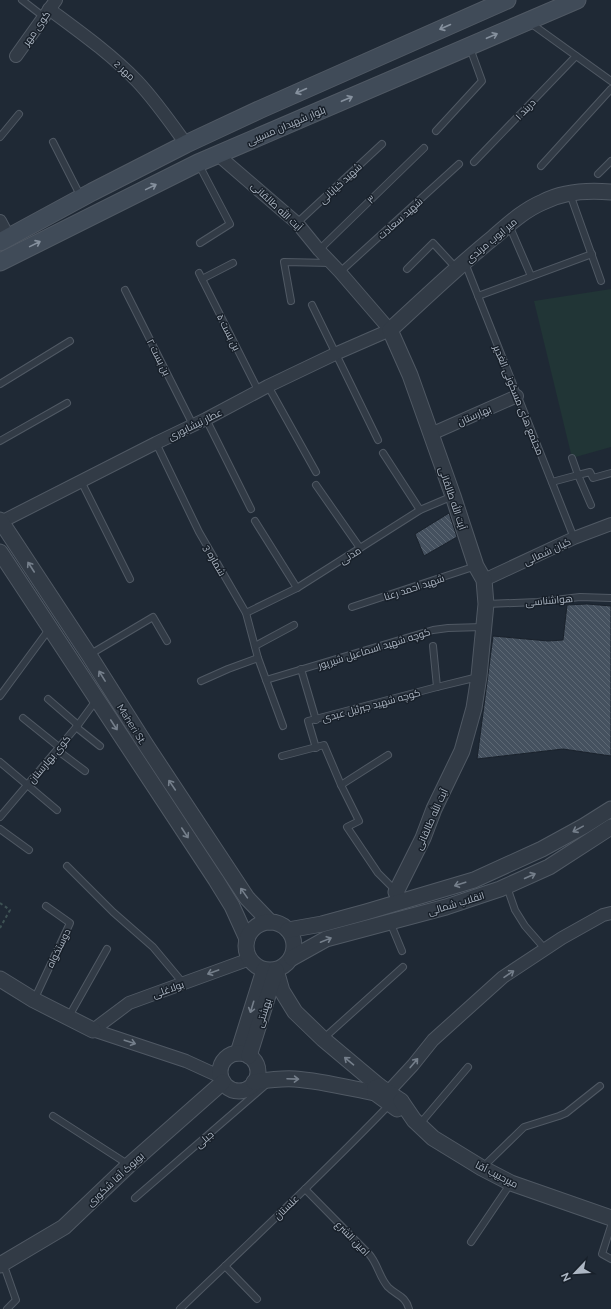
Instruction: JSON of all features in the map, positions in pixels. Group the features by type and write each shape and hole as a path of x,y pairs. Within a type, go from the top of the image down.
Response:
{"main road":[{"name":"بلوار شهیدان مسیبی","path":"0,262 198,163 577,0"},
{"path":"5,240 81,198 186,144 496,2"}],"street":[{"name":"کوی مهر","path":"16,56 50,9"},
{"name":"مهر 2","path":"50,9 98,45 137,81 166,115 186,144"},
{"name":"آیت الله طالقانی","path":"218,155 297,223 390,330 410,375 476,566 484,580 486,604 479,676 474,708 462,751 434,808 398,897"},
{"name":"میر ایوب مرندی","path":"390,330 461,265 522,214 543,201 570,192 596,190 611,192"},
{"path":"0,221 5,240"},
{"name":"عطار نیشابوری","path":"1,521 263,389 335,354 390,330"},
{"name":"بهارستان","path":"431,434 517,396"},
{"name":"Maheri St.","path":"1,521 89,655 150,752 247,898 270,922"},
{"name":"کیان شمالی","path":"484,580 574,538 611,524"},
{"name":"Maheri St.","path":"0,552 232,906 247,939"},
{"name":"انقلاب شمالی","path":"288,930 322,924 366,912 398,897 426,895 474,880 542,849 611,809"},
{"name":"انقلاب شمالی","path":"292,958 326,939 446,907 506,886 549,867 611,827"},
{"path":"254,1082 294,1079 316,1082 388,1098 433,1040 504,977 562,938 611,912"},
{"path":"270,922 283,926 288,930 294,943 294,951 292,958 285,965 270,970 254,964 250,959 246,946 247,939 256,927 262,923 270,922"},
{"name":"بولاغلی","path":"93,1030 129,1003 250,959"},
{"name":"میرحبیب آقا","path":"270,970 295,1012 433,1138 482,1168 511,1183 611,1218"},
{"name":"بهشتی","path":"244,1055 270,970"},
{"path":"0,979 34,1000 93,1030 186,1061 222,1080 233,1090 245,1090 250,1087 257,1077 256,1066 244,1055 228,1057 221,1066 222,1080"},
{"name":"بویوک آقا شکوری","path":"2,1264 64,1228 129,1165 222,1080"}],"lane":[{"path":"22,0 50,9"},
{"path":"528,21 611,81"},
{"path":"436,131 482,81 469,46"},
{"name":"دربند ۱","path":"474,162 576,56"},
{"path":"541,166 611,89"},
{"path":"0,136 19,114"},
{"path":"53,142 81,198"},
{"name":"شهید خیابانی","path":"297,223 382,144"},
{"name":"۳","path":"319,250 424,148"},
{"path":"598,174 611,161"},
{"path":"198,163 230,224 200,243"},
{"name":"شهید سعادت","path":"340,272 459,164"},
{"path":"570,192 601,281"},
{"path":"509,224 531,276"},
{"path":"407,269 433,243 461,265"},
{"path":"478,296 592,254"},
{"path":"292,301 284,262 331,263"},
{"path":"202,279 233,263"},
{"name":"مجتمع های مسکونی الغدیر","path":"461,265 478,296 574,538"},
{"name":"بن بست ۵","path":"199,273 263,389 316,472"},
{"name":"بن بست ۲","path":"125,290 193,425"},
{"path":"312,305 378,440"},
{"path":"0,384 70,341"},
{"path":"0,441 67,403"},
{"path":"206,418 251,509"},
{"name":"شماره 3","path":"156,443 199,532 246,613 258,658 283,726"},
{"path":"383,454 420,510"},
{"path":"572,458 591,506"},
{"path":"552,482 590,472 593,478 611,473"},
{"path":"81,481 130,578"},
{"path":"316,485 360,548"},
{"name":"مدنی","path":"246,613 297,588 420,510 453,496"},
{"path":"255,522 297,588"},
{"name":"شهید احمد رعنا","path":"352,607 476,566"},
{"name":"هواشناسی","path":"486,604 538,602 580,597 611,598"},
{"path":"89,655 153,617 167,641"},
{"path":"255,646 294,625"},
{"name":"کوچه شهید اسماعیل شیرپور","path":"266,680 433,630 484,627"},
{"path":"0,696 50,628"},
{"path":"433,646 437,686"},
{"path":"201,681 258,658"},
{"path":"301,669 316,720"},
{"name":"کوچه شهید جبرئیل عبدی","path":"316,748 308,721 479,676"},
{"path":"48,699 100,746"},
{"name":"کوی بهارستان","path":"0,817 77,726 97,699"},
{"path":"23,718 85,772"},
{"path":"282,756 324,745 341,785 359,821 347,827 378,873 398,897"},
{"path":"341,785 388,754"},
{"path":"0,762 57,810"},
{"path":"0,829 29,850"},
{"path":"67,866 113,912 153,947 183,983"},
{"path":"506,886 515,910 528,930 545,949"},
{"name":"دوستخواه","path":"34,1000 70,923 46,906"},
{"path":"390,922 402,951"},
{"path":"68,1018 107,949"},
{"path":"323,1039 403,967"},
{"path":"417,1122 468,1068"},
{"name":"جبلی","path":"135,1198 272,1080"},
{"path":"482,1168 524,1127 559,1116 600,1086"},
{"name":"علستان","path":"180,1309 306,1189 359,1136 388,1098"},
{"path":"54,1116 129,1165"},
{"path":"471,1242 511,1183"},
{"name":"امین الشرع","path":"306,1189 370,1254 374,1259 382,1279 389,1288 401,1295 407,1302 409,1309"},
{"path":"611,1226 602,1254 611,1259"},
{"path":"2,1264 16,1300 7,1309"},
{"path":"225,1266 257,1299"}],"path":[{"path":"0,903 10,910 0,928"}],"green space":[{"path":"611,289 611,447 572,458 534,301"}],"building":[{"path":"449,513 457,537 424,556 415,534"},
{"path":"587,604 611,606 611,756 563,749 477,759 493,636 548,641 563,640 567,605"}]}
